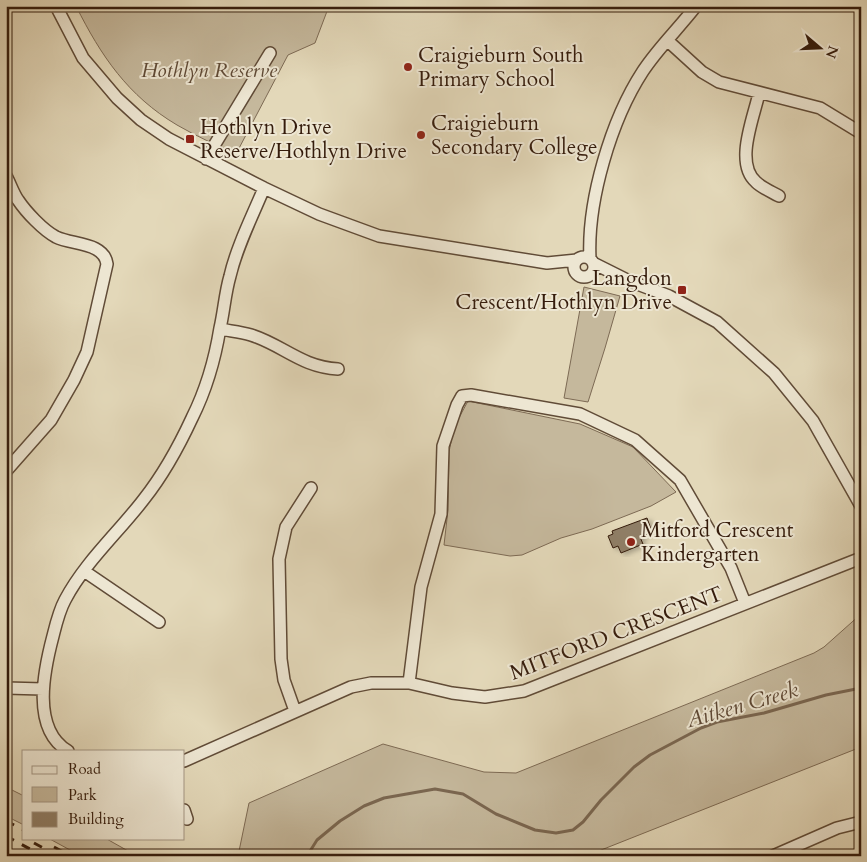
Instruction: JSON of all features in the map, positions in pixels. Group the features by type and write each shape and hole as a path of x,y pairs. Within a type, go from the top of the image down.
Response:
{"street":[{"path":"56,6 83,58 117,98 141,120 169,139 264,188 319,214 379,236 552,264 583,277 591,275 628,280"},
{"path":"585,260 600,178 621,109 644,70 696,6"},
{"path":"668,40 702,72 718,82 820,108 861,133"},
{"path":"206,159 270,53"},
{"path":"759,93 746,148 746,165 747,170 756,182 779,196"},
{"path":"6,176 17,199 34,219 56,237 102,252 107,264 88,352 51,420 6,470"},
{"path":"66,750 52,734 46,720 42,690 58,616 64,602 84,571 102,547 145,498 164,469 192,418 206,384 220,329 230,275 264,188"},
{"path":"576,273 574,265 585,260"},
{"path":"585,260 594,269 591,275"},
{"path":"552,264 585,260 669,296 717,322 774,373 813,421 861,506"},
{"path":"220,329 252,335 311,364 323,368 338,369"},
{"path":"409,683 421,588 441,514 443,446 462,396 472,395 580,414 614,428 640,443 680,480 731,568 746,603"},
{"path":"295,711 284,680 281,659 279,559 286,527 312,488"},
{"name":"MITFORD CRESCENT","path":"185,761 351,687 371,683 409,683 452,693 485,697 524,692 861,558"},
{"path":"84,571 159,622"},
{"path":"6,688 42,690"},
{"path":"773,856 838,828 861,822"}],"green space":[{"name":"Hothlyn Reserve","path":"76,6 329,6 315,43 288,55 236,154 177,125 144,101 130,88 106,58 95,42"},
{"path":"584,287 620,296 588,402 564,398"},
{"path":"468,401 580,424 633,447 676,492 651,506 592,529 561,538 522,555 510,556 444,545 448,510 449,452 454,427"},
{"path":"861,614 861,747 586,856 238,856 249,803 383,744 484,772 516,773 814,653 824,647"},
{"path":"6,787 22,795 22,824 6,816"},
{"path":"52,840 109,840 137,856 81,856"}],"building":[{"path":"647,518 652,532 640,537 643,544 621,553 618,546 613,548 608,536 613,534 612,531"}],"waterway":[{"name":"Aitken Creek","path":"307,856 317,840 340,821 364,806 384,798 435,789 463,794 496,814 535,830 556,833 573,830 583,822 601,800 634,767 650,755 701,728 717,722 764,713 826,695 861,688"}],"railway":[{"path":"6,821 22,829"},
{"path":"6,836 43,856"},
{"path":"34,843 58,856"},
{"path":"54,847 71,856"}],"place":[{"name":"Craigieburn South Primary School","path":"408,67"},
{"name":"Craigieburn Secondary College","path":"421,135"},
{"name":"Hothlyn Drive Reserve/Hothlyn Drive","path":"190,139"},
{"name":"Langdon Crescent/Hothlyn Drive","path":"682,290"},
{"name":"Mitford Crescent Kindergarten","path":"631,542"}]}
